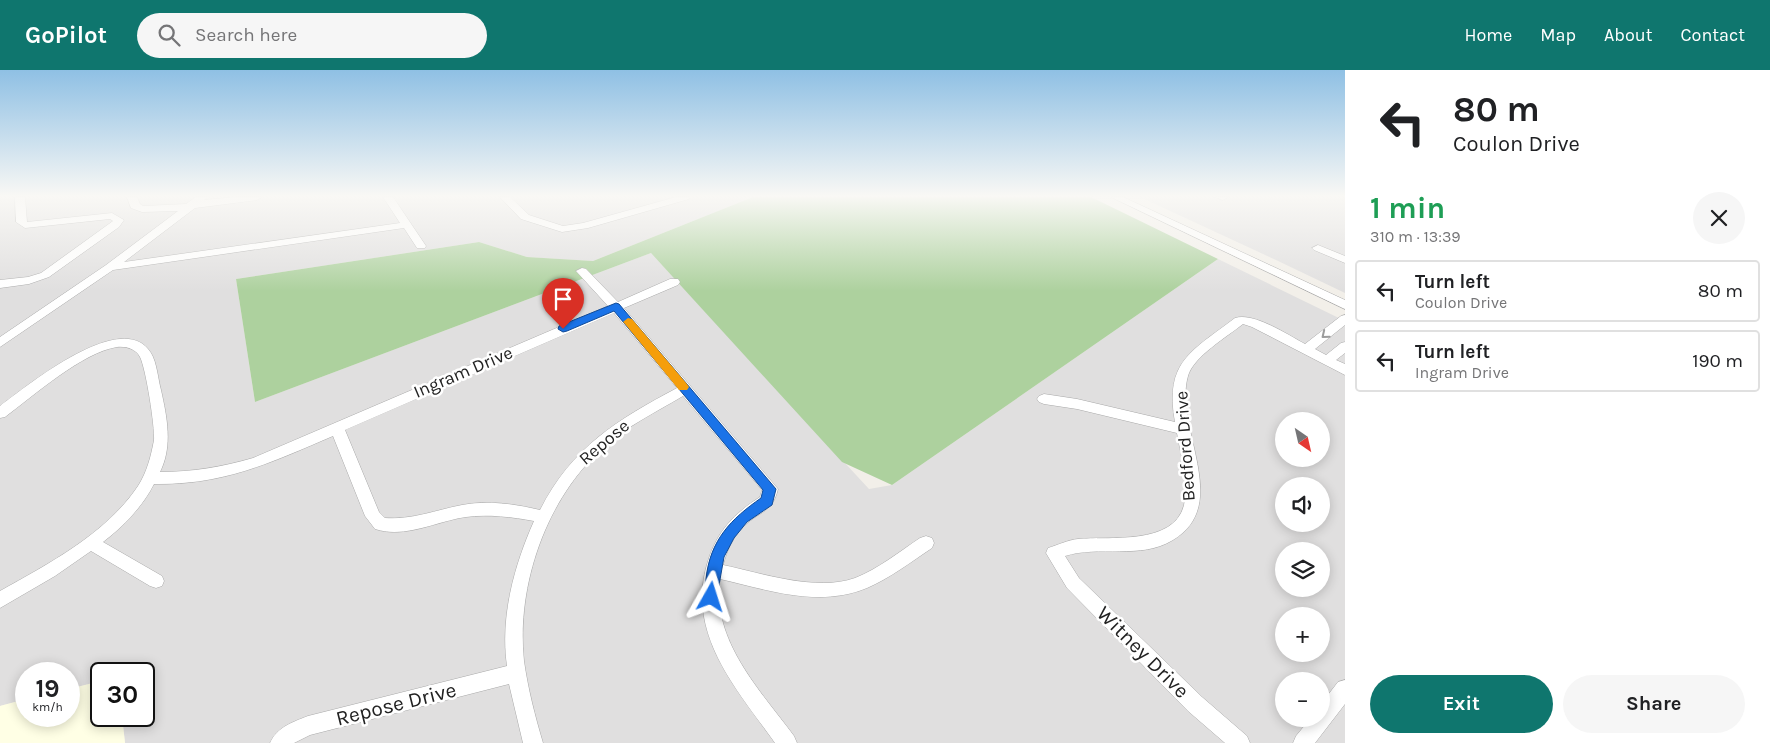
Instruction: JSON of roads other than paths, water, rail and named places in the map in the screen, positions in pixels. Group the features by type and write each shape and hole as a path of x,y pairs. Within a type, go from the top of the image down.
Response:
{"street":[{"path":"0,284 37,278 52,271 110,228"},
{"path":"0,344 110,267 160,228"},
{"path":"110,267 382,228"},
{"path":"408,228 421,246"},
{"path":"1184,228 1345,305"},
{"path":"1318,248 1345,260"},
{"path":"582,271 616,306 770,489 767,501 743,518 729,534 718,557 714,570 711,597 712,617 716,632 740,676 786,743"},
{"name":"Ingram Drive","path":"151,478 206,477 226,473 252,464 674,282"},
{"path":"1345,319 1306,350 1345,370"},
{"name":"Bedford Drive","path":"1054,553 1079,546 1108,546 1142,542 1167,536 1181,527 1190,514 1193,495 1188,448 1180,418 1181,376 1187,364 1242,320 1256,324 1306,350"},
{"path":"0,413 87,353 111,344 125,342 136,344 146,355 160,428 159,455 151,478 125,511 91,543 60,565 0,600"},
{"path":"1327,361 1345,346"},
{"name":"Repose","path":"533,743 516,673 514,621 517,596 527,559 544,517 576,467 600,443 628,421 685,389"},
{"path":"1044,399 1076,404 1183,429"},
{"path":"336,427 373,516 381,524 405,524 482,509 526,512 544,517"},
{"path":"91,543 156,581"},
{"path":"714,570 794,587 829,590 853,586 926,543"},
{"name":"Witney Drive","path":"1054,553 1073,584 1195,704 1240,743"},
{"name":"Repose Drive","path":"280,743 295,731 308,726 516,673"},
{"path":"1303,743 1345,689"}]}
